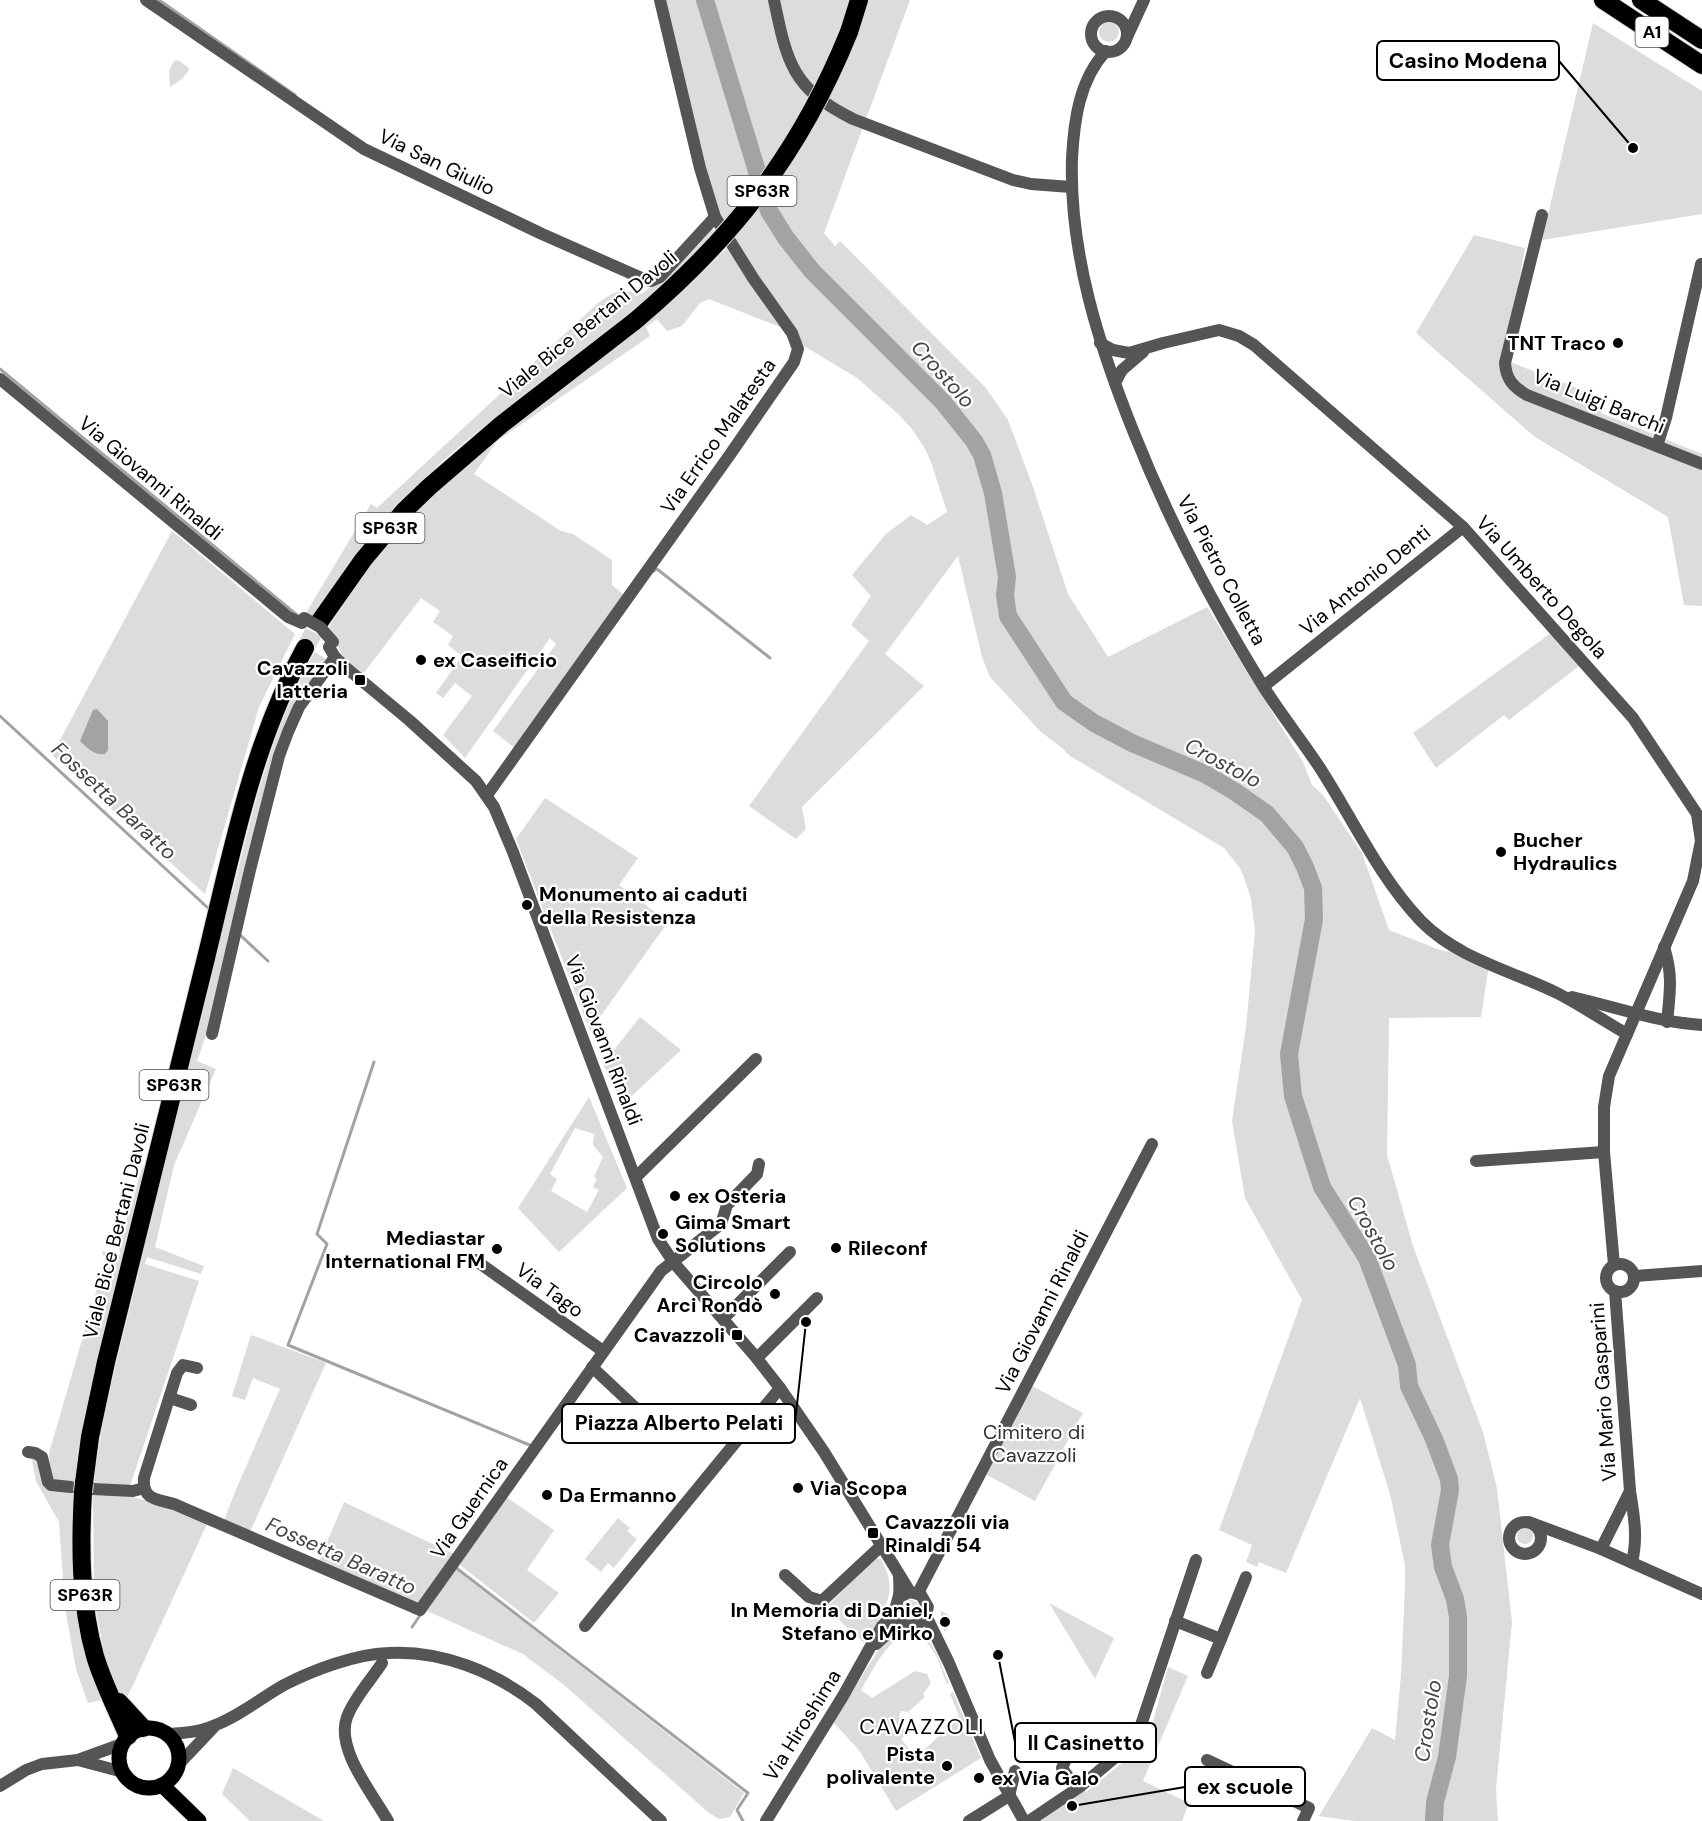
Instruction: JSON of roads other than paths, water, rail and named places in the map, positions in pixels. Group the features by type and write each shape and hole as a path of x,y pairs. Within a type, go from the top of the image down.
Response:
{"highway":[{"name":"Viale Bice Bertani Davoli","path":"309,621 404,511 429,486 502,424 635,321 700,262 759,194 808,120 849,32 859,0"},
{"name":"A1","path":"1603,0 1702,64"},
{"name":"A1","path":"1641,0 1702,40"},
{"name":"Viale Bice Bertani Davoli","path":"131,1736 95,1657 85,1599 82,1544 83,1488 94,1414 237,829 258,754 282,693 305,648"}],"main road":[{"path":"161,1730 169,1734 178,1748 179,1764 176,1773 162,1785 145,1787 136,1785 123,1772 120,1763 120,1754 131,1736 161,1730"},
{"path":"162,1785 199,1821"}],"street":[{"name":"Via San Giulio","path":"146,0 364,149 542,234 646,280 651,281 660,277 715,217"},
{"name":"Via Errico Malatesta","path":"487,795 729,456 794,362 798,349 792,333 753,278 715,217 700,168 660,0"},
{"path":"774,0 786,53 796,74 811,92 836,110 1013,180 1031,184 1071,187"},
{"path":"1143,0 1121,47 1116,50 1101,49 1091,36 1094,24 1104,17 1117,18 1133,10 1143,0"},
{"path":"1117,18 1125,26 1127,37"},
{"name":"Via Pietro Colletta","path":"1101,49 1089,74 1076,118 1071,187 1078,251 1100,343 1114,383 1154,483 1206,588 1264,686 1318,766 1395,892 1423,924 1479,960 1558,994 1627,1034"},
{"name":"Via Luigi Barchi","path":"1542,215 1505,363 1506,375 1515,388 1527,395 1702,464"},
{"path":"1657,446 1666,418 1701,264"},
{"name":"Via Umberto Degola","path":"1100,343 1113,350 1129,353 1213,330 1229,332 1244,339 1463,528 1633,718 1697,814 1701,841 1693,881 1636,1012"},
{"name":"Via Umberto Degola","path":"1114,383 1129,362 1149,348"},
{"name":"Via Giovanni Rinaldi","path":"0,379 288,617 309,621 335,653 462,768 487,795 507,837 658,1239 674,1263 757,1358 780,1388 824,1452 909,1594 927,1603 917,1622"},
{"name":"Via Antonio Denti","path":"1264,686 1463,528"},
{"path":"212,1034 252,859 279,756 299,707 335,653"},
{"path":"1664,947 1670,967 1671,984 1667,1022"},
{"name":"Via Pietro Colletta","path":"1558,994 1636,1012 1667,1022 1702,1025"},
{"path":"1614,1265 1604,1152 1604,1107 1609,1077 1636,1012"},
{"path":"636,1178 756,1059"},
{"name":"Via Giovanni Rinaldi","path":"895,1614 894,1608 909,1594 1152,1144"},
{"path":"1476,1161 1604,1152"},
{"name":"Via Guernica","path":"144,1488 146,1494 153,1498 183,1508 420,1610 661,1271 721,1224 727,1205 757,1174 759,1164"},
{"path":"723,1319 790,1252"},
{"name":"Via Tago","path":"475,1260 603,1351"},
{"path":"1614,1265 1627,1265 1635,1276 1629,1289 1620,1292 1611,1289 1606,1281 1607,1271 1614,1265"},
{"path":"1635,1276 1702,1271"},
{"name":"Via Mario Gasparini","path":"1615,1291 1635,1541 1632,1562"},
{"path":"757,1358 818,1298"},
{"path":"27,1452 42,1456 48,1482 56,1486 133,1491 144,1488 144,1478 180,1368 187,1365 197,1368"},
{"path":"592,1367 641,1413 643,1424"},
{"path":"585,1626 780,1388"},
{"path":"170,1398 191,1405"},
{"name":"Via Mario Gasparini","path":"1601,1549 1630,1491"},
{"path":"1557,1531 1547,1535 1534,1550 1524,1554 1514,1550 1509,1535 1514,1526 1529,1522 1557,1531 1601,1549 1702,1594"},
{"path":"1529,1522 1538,1527 1540,1541"},
{"path":"784,1575 809,1597 822,1600 881,1546"},
{"path":"1029,1821 1076,1788 1136,1740 1196,1560"},
{"path":"1207,1673 1246,1577"},
{"path":"895,1614 902,1623 917,1622 939,1642 990,1760 1024,1821"},
{"name":"Via Hiroshima","path":"766,1821 871,1649 882,1626 895,1614"},
{"path":"1175,1621 1221,1639"},
{"name":"Via Hiroshima","path":"871,1649 889,1632 917,1622"},
{"path":"169,1734 191,1733 214,1726 286,1684 350,1660 388,1653 439,1658 475,1668 514,1687 536,1704 661,1821"},
{"path":"382,1663 349,1713 345,1724 345,1736 350,1756 388,1821"},
{"path":"179,1764 214,1726"},
{"path":"0,1786 26,1770 42,1764 78,1760 131,1736"},
{"path":"1067,1757 1062,1768 1076,1788"},
{"path":"78,1760 123,1772"},
{"path":"1207,1760 1309,1808 1303,1821"},
{"path":"969,1821 1009,1796 1015,1771"}],"waterway":[{"path":"159,0 295,95"},
{"name":"Crostolo","path":"705,0 769,211 786,238 812,271 943,402 974,441 982,455 993,493 1007,577 1005,595 1008,616 1064,702 1094,723 1132,743 1205,774 1234,791 1267,814 1295,847 1305,867 1313,888 1314,919 1289,1054 1293,1096 1322,1187 1367,1258 1407,1365 1409,1386 1434,1439 1449,1479 1450,1490 1440,1545 1443,1567 1455,1599 1458,1617 1458,1676 1447,1757 1435,1802 1434,1821"},
{"path":"0,369 297,615"},
{"path":"652,572 657,569 770,658"},
{"name":"Fossetta Baratto","path":"0,716 208,908"},
{"name":"Fossetta Baratto","path":"239,934 268,961"},
{"path":"374,1062 317,1234 327,1244 288,1345 532,1446"},
{"path":"455,1567 748,1793 737,1810 743,1821"},
{"path":"412,1627 421,1614"}],"tunnel":[{"path":"305,648 320,621"}],"place":[{"name":"Casino Modena","path":"1633,148"},
{"name":"TNT Traco","path":"1618,343"},
{"name":"ex Caseificio","path":"421,660"},
{"name":"Cavazzoli latteria","path":"360,680"},
{"name":"Bucher Hydraulics","path":"1501,852"},
{"name":"Monumento ai caduti della Resistenza","path":"527,905"},
{"name":"ex Osteria","path":"675,1196"},
{"name":"Gima Smart Solutions","path":"663,1234"},
{"name":"Rileconf","path":"836,1248"},
{"name":"Mediastar International FM","path":"497,1249"},
{"name":"Circolo Arci Rondò","path":"775,1294"},
{"name":"Piazza Alberto Pelati","path":"806,1322"},
{"name":"Cavazzoli","path":"737,1335"},
{"name":"Via Scopa","path":"798,1488"},
{"name":"Da Ermanno","path":"547,1495"},
{"name":"Cavazzoli via Rinaldi 54","path":"873,1533"},
{"name":"In Memoria di Daniel, Stefano e Mirko","path":"945,1622"},
{"name":"Il Casinetto","path":"998,1655"},
{"name":"Pista polivalente","path":"947,1766"},
{"name":"ex Via Galo","path":"979,1778"},
{"name":"ex scuole","path":"1072,1806"}],"district":[{"name":"CAVAZZOLI","path":"922,1726"}],"park label":[{"name":"Cimitero di Cavazzoli","path":"1034,1444"}]}
